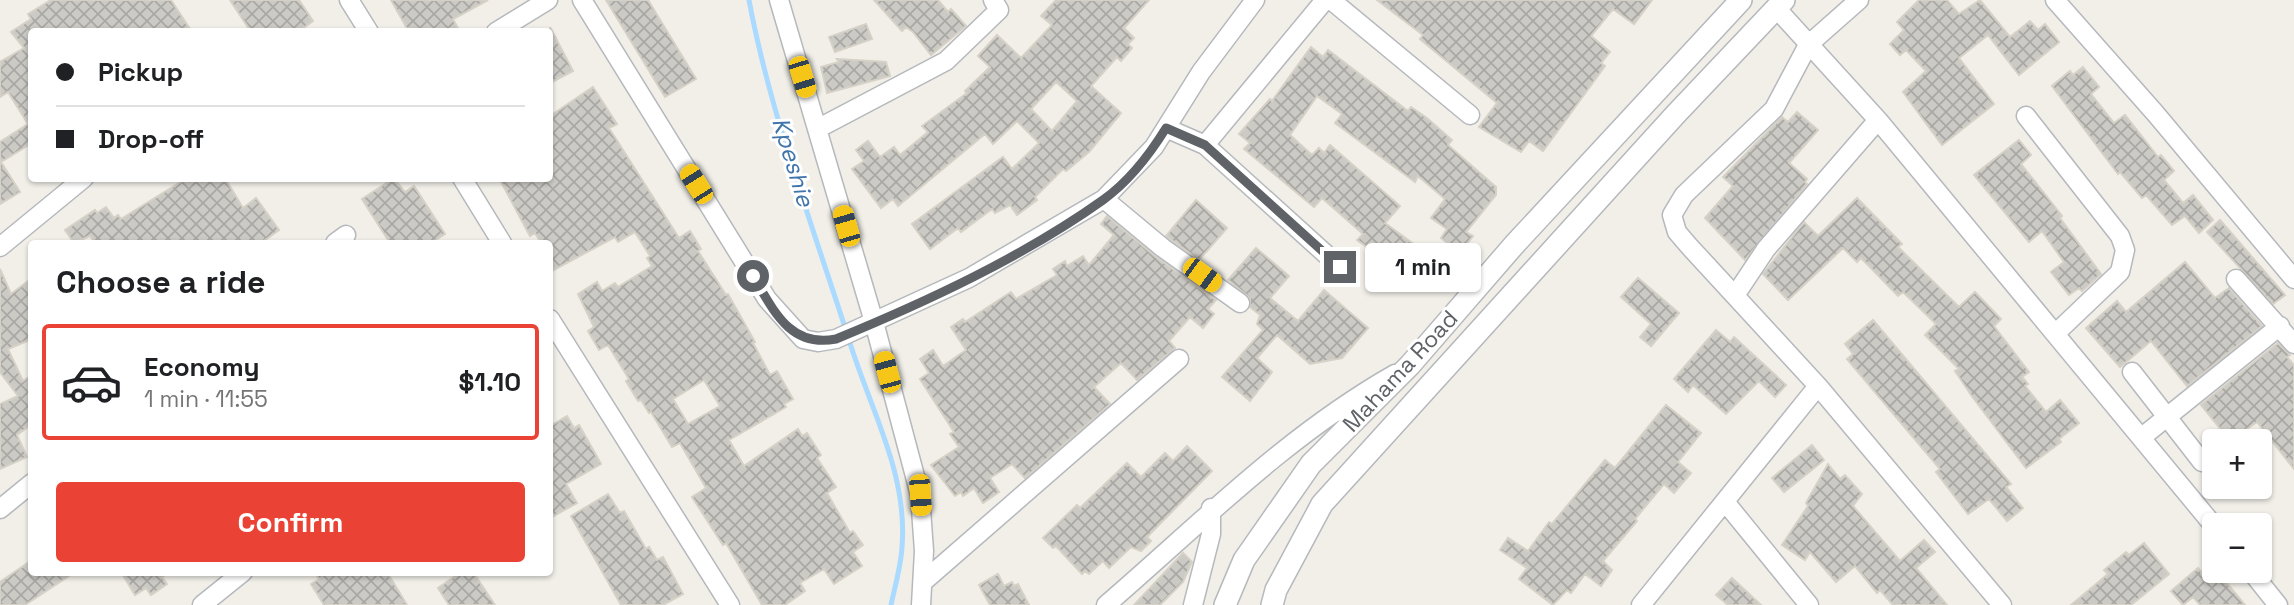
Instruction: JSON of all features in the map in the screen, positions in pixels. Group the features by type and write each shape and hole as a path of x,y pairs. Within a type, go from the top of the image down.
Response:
{"street":[{"path":"349,0 366,28"},
{"path":"502,28 548,0"},
{"path":"582,0 767,299 788,327 803,339 818,342 836,339 969,278 1104,199 1138,166 1166,128 1201,72 1255,0"},
{"path":"779,0 817,129 868,325 920,495 922,605"},
{"path":"817,129 946,61 999,10 993,0"},
{"path":"1205,145 1325,0"},
{"path":"1331,0 1471,116"},
{"name":"Mahama Road","path":"1225,605 1244,560 1311,464 1410,365 1514,244 1741,0"},
{"path":"1859,0 1808,44 1774,109 1684,195 1672,215 1677,232 1818,386 2002,605"},
{"path":"2055,0 2155,113 2294,279"},
{"path":"1780,4 1808,44 1878,120 2203,513"},
{"name":"Mahama Road","path":"1272,605 1276,590 1322,503 1780,4"},
{"path":"2026,116 2120,236 2125,250 2120,272 2056,333"},
{"path":"1736,294 1766,249 1878,120"},
{"path":"1166,128 1205,145 1340,267"},
{"path":"0,247 80,182"},
{"path":"464,182 500,240"},
{"path":"1104,199 1163,248 1240,303"},
{"path":"2236,279 2294,344"},
{"path":"553,324 730,605"},
{"path":"2142,437 2280,326"},
{"path":"923,582 1179,359"},
{"path":"1106,605 1211,508 1317,422 1410,365"},
{"path":"2132,372 2202,462"},
{"path":"1641,605 1818,386"},
{"path":"0,509 28,486"},
{"path":"1726,503 1809,605"},
{"path":"1193,605 1211,534 1211,508"},
{"path":"202,605 238,576"},
{"path":"2260,583 2278,605"}],"building":[{"path":"51,0 171,0 189,28 28,28 28,124 8,92 0,97 0,62 24,48 11,32 31,19 28,14"},
{"path":"230,0 299,0 313,21 303,28 248,28"},
{"path":"391,0 488,0 453,19 458,28 407,28"},
{"path":"606,0 648,0 696,79 665,97"},
{"path":"874,0 938,0 948,12 951,9 966,26 931,55 913,32 906,27 902,31"},
{"path":"1056,0 1149,0 1124,28 1134,38 1128,44 1132,48 1121,61 1117,57 1091,86 1121,113 1089,152 1066,171 1063,169 1035,197 1037,200 1017,215 1010,205 995,213 992,209 961,232 958,228 930,249 912,224 1003,157 1012,169 1039,143 1017,121 993,144 985,134 898,206 893,199 881,208 852,169 864,161 856,150 868,141 880,157 894,147 900,155 928,132 922,126 967,93 965,91 990,67 978,56 997,35 1021,58 1052,25 1041,16","holes":["1056,82 1077,101 1052,131 1031,109"]},
{"path":"1377,0 1652,0 1634,24 1613,9 1591,36 1610,52 1601,63 1605,66 1543,151 1529,141 1521,152 1479,127 1497,103 1420,39 1423,35"},
{"path":"1919,0 1947,0 1959,14 1980,0 2010,37 2030,21 2038,30 2045,24 2059,42 2019,75 1988,35 1959,58 1994,104 1942,145 1903,92 1926,71 1906,50 1900,55 1890,44 1904,30 1897,22"},
{"path":"866,24 872,39 835,52 829,37"},
{"path":"553,33 573,71 553,81"},
{"path":"1311,47 1323,57 1328,50 1408,111 1411,107 1427,118 1452,140 1448,145 1496,187 1496,195 1466,232 1473,236 1460,253 1441,238 1447,229 1431,218 1445,199 1418,176 1415,182 1335,123 1342,114 1317,96 1290,135 1312,155 1319,148 1324,153 1330,145 1400,206 1385,223 1437,261 1421,284 1408,274 1402,283 1386,271 1391,264 1357,240 1363,234 1322,198 1314,207 1244,149 1250,143 1239,134 1270,99 1272,101"},
{"path":"837,59 886,62 890,76 827,93 821,67 839,62"},
{"path":"2083,67 2099,87 2091,94 2114,123 2125,115 2158,157 2161,155 2174,171 2164,180 2183,203 2193,195 2213,220 2199,233 2185,216 2172,225 2146,195 2142,198 2120,172 2118,174 2052,86 2070,71 2073,75"},
{"path":"593,87 617,124 609,128 679,238 690,231 701,249 698,251 726,295 728,294 755,342 753,343 770,375 777,371 793,399 784,404 786,407 729,440 744,466 798,429 802,436 807,433 821,455 817,458 836,487 827,493 850,533 853,531 863,545 853,552 862,566 834,584 824,569 800,583 805,591 785,605 762,605 726,543 723,545 692,497 706,488 680,443 672,447 651,412 649,413 641,400 638,401 626,381 629,379 608,345 599,350 588,331 594,327 578,294 597,282 602,291 615,283 618,287 652,266 647,258 650,256 635,232 618,242 615,237 553,270 553,240 539,240 535,233 530,236 501,182 553,182 553,114","holes":["704,380 720,406 688,424 673,399"]},
{"path":"1797,112 1818,130 1789,163 1807,179 1807,184 1745,260 1705,218 1733,186 1723,177 1782,117 1788,122"},
{"path":"28,124 28,145 1,162 20,192 0,204 0,142"},
{"path":"2019,140 2031,155 2021,164 2062,216 2060,218 2101,274 2082,291 2079,288 2069,295 2051,272 2064,262 2042,231 2029,242 1974,175"},
{"path":"181,182 227,182 243,208 256,198 279,230 265,240 93,240 90,236 72,240 65,230 95,210 97,213 106,207 114,218 118,215 121,219"},
{"path":"388,182 397,182 405,192 414,186 445,234 436,240 388,240 362,199"},
{"path":"1857,198 1902,244 1898,247 1959,307 1975,292 2001,319 1994,326 2029,372 2022,377 2028,384 2025,386 2046,412 2060,400 2079,423 2059,439 2061,442 2026,468 1971,395 1955,371 1959,369 1925,335 1936,324 1903,292 1898,296 1861,258 1857,262 1843,248 1788,300 1763,274 1804,222 1818,236"},
{"path":"1196,200 1227,228 1199,260 1166,236"},
{"path":"1107,216 1156,257 1216,300 1208,309 1214,314 1203,328 1190,317 1169,341 1175,348 1137,380 1121,363 1094,387 1110,404 1025,478 1012,464 990,478 999,492 983,503 974,488 963,496 961,492 955,496 931,465 959,447 950,434 954,432 920,379 929,373 920,359 933,350 943,366 966,350 951,327 963,319 965,322 1011,292 1016,299 1057,275 1053,269 1065,261 1067,266 1083,256 1089,265 1114,235 1101,224"},
{"path":"2220,220 2285,295 2273,304 2207,232"},
{"path":"1256,248 1289,276 1270,298 1298,321 1324,290 1368,328 1342,358 1310,364 1277,335 1257,358 1272,372 1250,401 1222,377 1263,330 1257,324 1260,315 1250,307 1250,298 1228,280"},
{"path":"2185,262 2215,298 2229,288 2262,326 2187,386 2151,341 2120,367 2086,328 2117,301 2126,312"},
{"path":"0,269 11,294 28,281 28,341 8,349 23,381 28,378 28,427 17,435 27,457 0,469 0,404 18,396 0,372"},
{"path":"1638,278 1679,313 1651,346 1640,337 1651,324 1621,297"},
{"path":"1873,320 2011,484 2006,487 2023,508 2007,521 1989,499 1968,514 1936,472 1940,469 1847,359 1853,354 1845,344"},
{"path":"1716,330 1730,342 1734,337 1786,385 1775,397 1759,381 1726,414 1693,385 1688,392 1674,379"},
{"path":"2278,343 2290,355 2287,357 2294,365 2294,469 2272,441 2272,429 2263,429 2257,422 2247,429 2220,429 2201,405"},
{"path":"1666,405 1701,433 1678,462 1691,473 1674,493 1664,484 1635,519 1637,521 1603,561 1612,570 1601,586 1585,574 1571,593 1567,590 1553,605 1519,579 1527,568 1500,550 1508,538 1528,551 1549,522 1552,524 1605,460 1615,468"},
{"path":"567,416 574,428 579,425 601,464 566,484 577,503 553,516 553,424"},
{"path":"1812,445 1824,460 1784,492 1772,478"},
{"path":"1187,446 1212,471 1147,537 1151,541 1141,551 1131,547 1109,568 1103,561 1089,574 1085,571 1082,574 1056,546 1053,548 1043,538 1077,505 1080,508 1127,463 1141,477 1165,453 1173,461"},
{"path":"1828,464 1840,479 1845,475 1862,494 1853,506 1900,561 1924,540 1935,552 1916,568 1947,605 1893,605 1880,590 1877,593 1855,566 1836,582 1810,552 1805,560 1782,545 1808,506 1806,503"},
{"path":"608,494 620,513 624,511 646,549 649,547 657,560 663,557 683,594 663,605 621,605 571,516"},
{"path":"2144,543 2169,574 2131,605 2071,605 2108,574 2104,570 2126,552 2129,555"},
{"path":"1183,553 1192,562 1183,582 1160,605 1134,605"},
{"path":"28,563 28,576 69,576 25,605 0,605 0,582"},
{"path":"2198,568 2202,573 2202,583 2227,583 2245,605 2200,605 2193,597 2183,605 2171,591"},
{"path":"998,574 1004,586 1012,582 1014,586 1018,584 1029,605 990,605 979,585"},
{"path":"123,576 164,576 167,584 151,595 146,588 135,595"},
{"path":"317,576 389,576 407,605 324,605 311,584 319,579"},
{"path":"455,576 476,576 495,605 449,605 438,588"},
{"path":"1732,578 1761,605 1728,605 1716,595"}],"waterway":[{"name":"Kpeshie","path":"749,0 769,86 794,173 894,468 902,520 902,547 891,605"}],"route":[{"path":"753,276 788,327 803,339 818,342 836,339 969,278 1104,199 1138,166 1166,128 1205,145 1340,267"}]}
